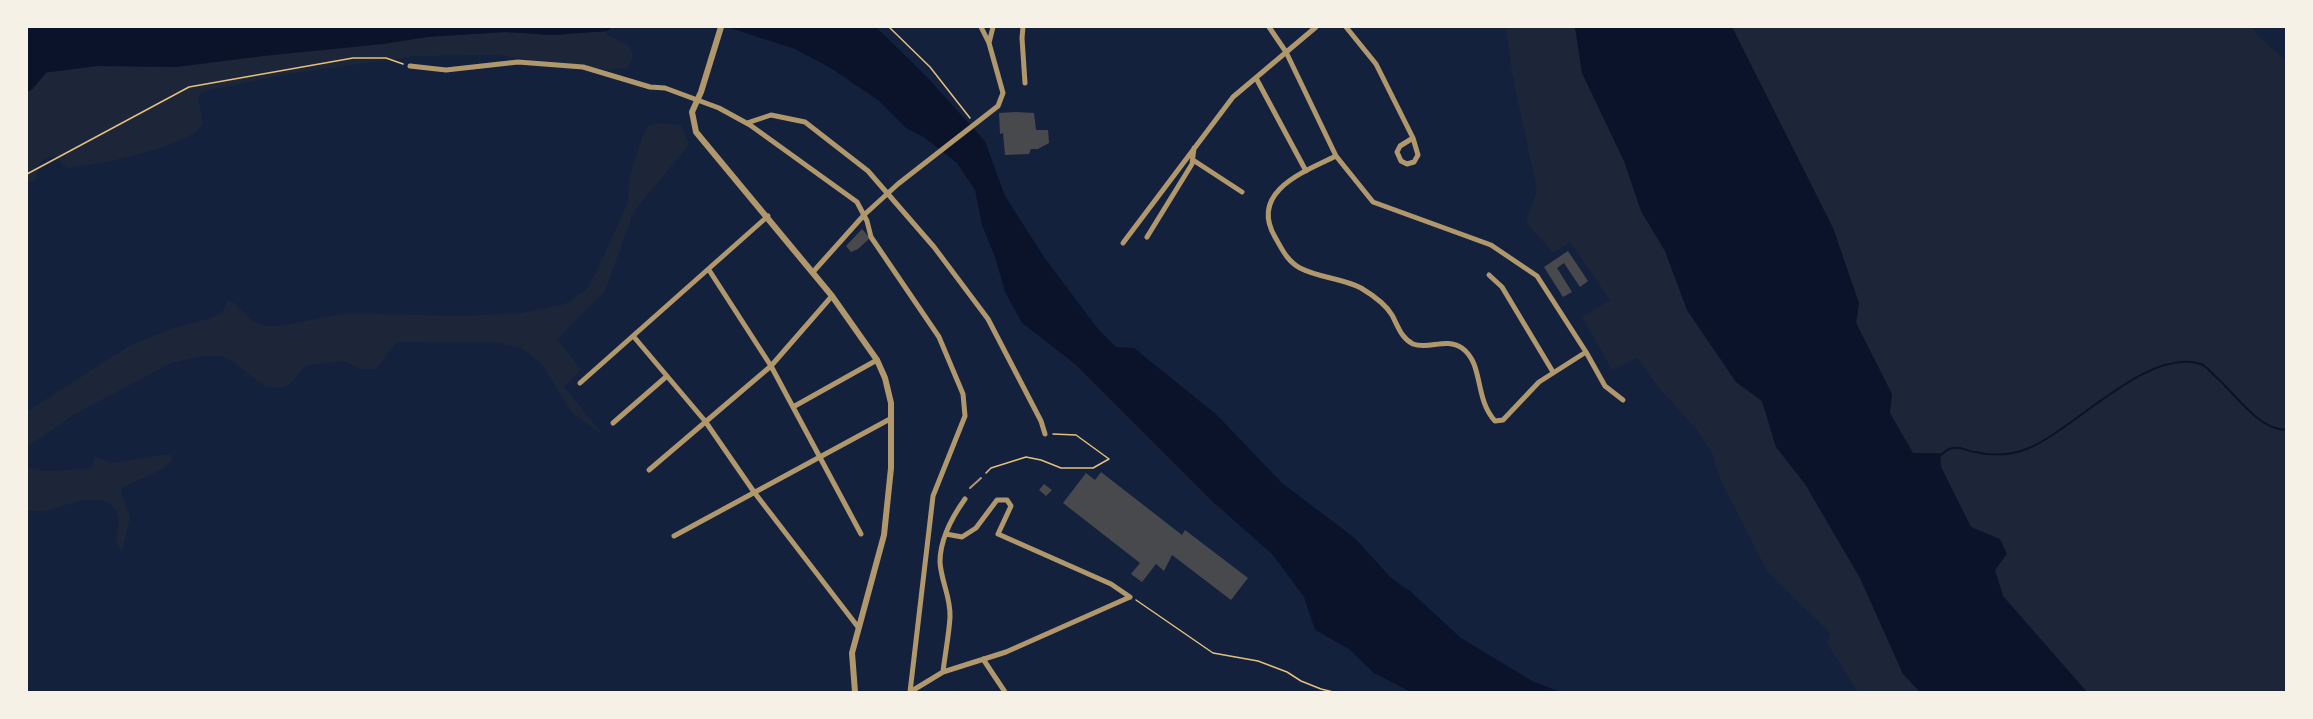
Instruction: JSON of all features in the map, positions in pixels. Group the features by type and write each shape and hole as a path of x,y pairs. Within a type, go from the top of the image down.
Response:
{"street":[{"path":"721,27 701,92 692,112 696,132 768,216 831,296 877,360 885,378 891,403 891,468 884,535 852,653 855,692"},
{"path":"813,272 864,215 898,184 998,106 1003,93 989,44 981,27"},
{"path":"989,44 993,27"},
{"path":"1023,27 1026,83"},
{"path":"1269,27 1287,52 1336,156 1373,202 1491,245 1537,276 1605,386 1623,400"},
{"path":"1123,243 1233,97 1316,27"},
{"path":"1346,27 1376,64 1413,138 1418,155 1414,162 1407,164 1401,160 1397,152 1400,146 1413,138"},
{"path":"410,66 446,70 518,62 583,68 650,87 664,88 719,108 747,123 857,202 871,237 939,337 963,394 965,416 933,496 910,692"},
{"path":"1256,78 1306,171"},
{"path":"747,123 771,115 805,122 868,171 934,247 988,319 1041,421 1045,434"},
{"path":"1147,237 1192,164 1194,146"},
{"path":"1336,156 1282,186 1271,197 1268,211 1269,226 1286,257 1297,267 1315,276 1360,288 1374,297 1391,314 1398,329 1412,343 1422,346 1449,343 1460,346 1474,363 1484,406 1495,421 1503,420 1539,382 1586,352"},
{"path":"1193,160 1242,192"},
{"path":"580,382 634,337 768,216"},
{"path":"709,270 771,366 861,534"},
{"path":"1489,275 1502,287 1553,372"},
{"path":"649,470 771,366 831,296"},
{"path":"634,337 705,421 754,492 858,627"},
{"path":"793,407 877,360"},
{"path":"613,423 667,376"},
{"path":"675,536 890,419"},
{"path":"943,672 950,616 948,594 940,563 946,534 954,514 965,499"},
{"path":"946,534 962,537 976,528 997,500 1007,500 1011,506 998,534 1111,584 1130,597"},
{"path":"910,692 943,672 1006,652 1130,597"},
{"path":"983,659 1005,692"}],"lane":[{"path":"970,488 981,478"}],"path":[{"path":"888,27 930,67 971,118"},
{"path":"27,174 189,87 353,58 386,58 410,66"},
{"path":"981,478 991,468 1026,457 1061,468 1093,468 1109,459 1076,435 1045,434"},
{"path":"1130,597 1168,620 1197,644 1213,652 1258,661 1287,672 1301,681 1333,692"}],"shaded area":[{"path":"27,27 612,27 608,31 553,35 505,32 427,37 176,67 97,66 27,75"},
{"path":"727,27 876,27 926,76 985,141 1005,196 1044,257 1098,329 1116,347 1134,348 1217,415 1282,483 1356,539 1391,578 1410,591 1461,638 1534,682 1561,692 1411,692 1374,673 1349,649 1315,630 1304,597 1272,554 1212,501 1075,364 1022,323 1005,292 995,257 982,225 975,190 957,163 925,138 906,128 878,100 829,67 795,49"},
{"path":"1506,27 1575,27 1582,73 1624,161 1641,211 1665,251 1687,310 1736,382 1762,401 1776,447 1805,484 1860,578 1903,674 1920,692 1858,692 1827,643 1830,633 1767,571 1720,479 1713,455 1697,430 1658,387 1637,358 1612,370 1582,317 1610,300 1570,242 1553,253 1526,222 1537,190 1512,73"},
{"path":"1575,27 1732,27 1833,228 1859,303 1856,323 1892,394 1890,413 1913,453 1940,453 1941,467 1971,527 2000,539 2007,554 1995,570 2003,596 2087,692 1920,692 1903,674 1860,578 1805,484 1776,447 1762,401 1736,382 1687,310 1665,251 1641,211 1624,161 1582,73"},
{"path":"1732,27 2252,27 2256,34 2286,61 2286,692 2087,692 2003,596 1995,570 2000,539 1971,528 1941,467 1940,454 1913,453 1889,413 1892,394 1856,323 1859,303 1833,228"},
{"path":"608,31 606,34 631,50 631,60 627,68 611,70 496,55 416,56 288,74 206,91 198,97 203,124 195,132 180,140 140,154 67,168 55,156 49,157 40,164 35,181 27,182 27,75 97,66 176,67 427,37 505,32 553,35"},
{"path":"656,123 681,125 689,145 634,211 605,291 557,340 581,369 564,387 604,436 572,413 542,364 520,347 496,343 398,342 375,369 361,369 343,361 313,364 303,368 290,384 281,388 264,386 222,356 202,356 171,363 75,414 27,447 28,411 129,346 173,328 215,317 224,310 227,301 234,303 253,321 265,326 279,326 346,313 460,316 521,313 565,304 586,290 597,271 628,202 629,180 642,137 648,126"},
{"path":"171,455 173,459 155,473 122,488 121,492 130,517 122,552 117,542 118,516 113,507 106,502 86,500 46,511 27,511 27,468 44,471 87,469 92,468 95,456 110,463"}],"building":[{"path":"999,113 1034,113 1036,130 1048,130 1049,143 1038,149 1031,149 1029,154 1005,155 1003,133 1000,134"},
{"path":"862,229 870,238 851,252 846,246"},
{"path":"1568,251 1588,281 1580,287 1564,263 1557,268 1572,292 1563,297 1544,267"},
{"path":"1101,472 1182,535 1185,530 1248,578 1231,600 1172,555 1164,571 1156,564 1142,582 1131,574 1140,563 1063,503 1086,473 1095,480"},
{"path":"1044,484 1052,490 1046,496 1039,490"}],"waterway":[{"path":"27,84 48,59"},
{"path":"1938,457 1953,448 1996,454 2029,448 2048,438 2136,378 2158,367 2180,362 2203,365 2256,417 2265,424 2286,430"}]}
